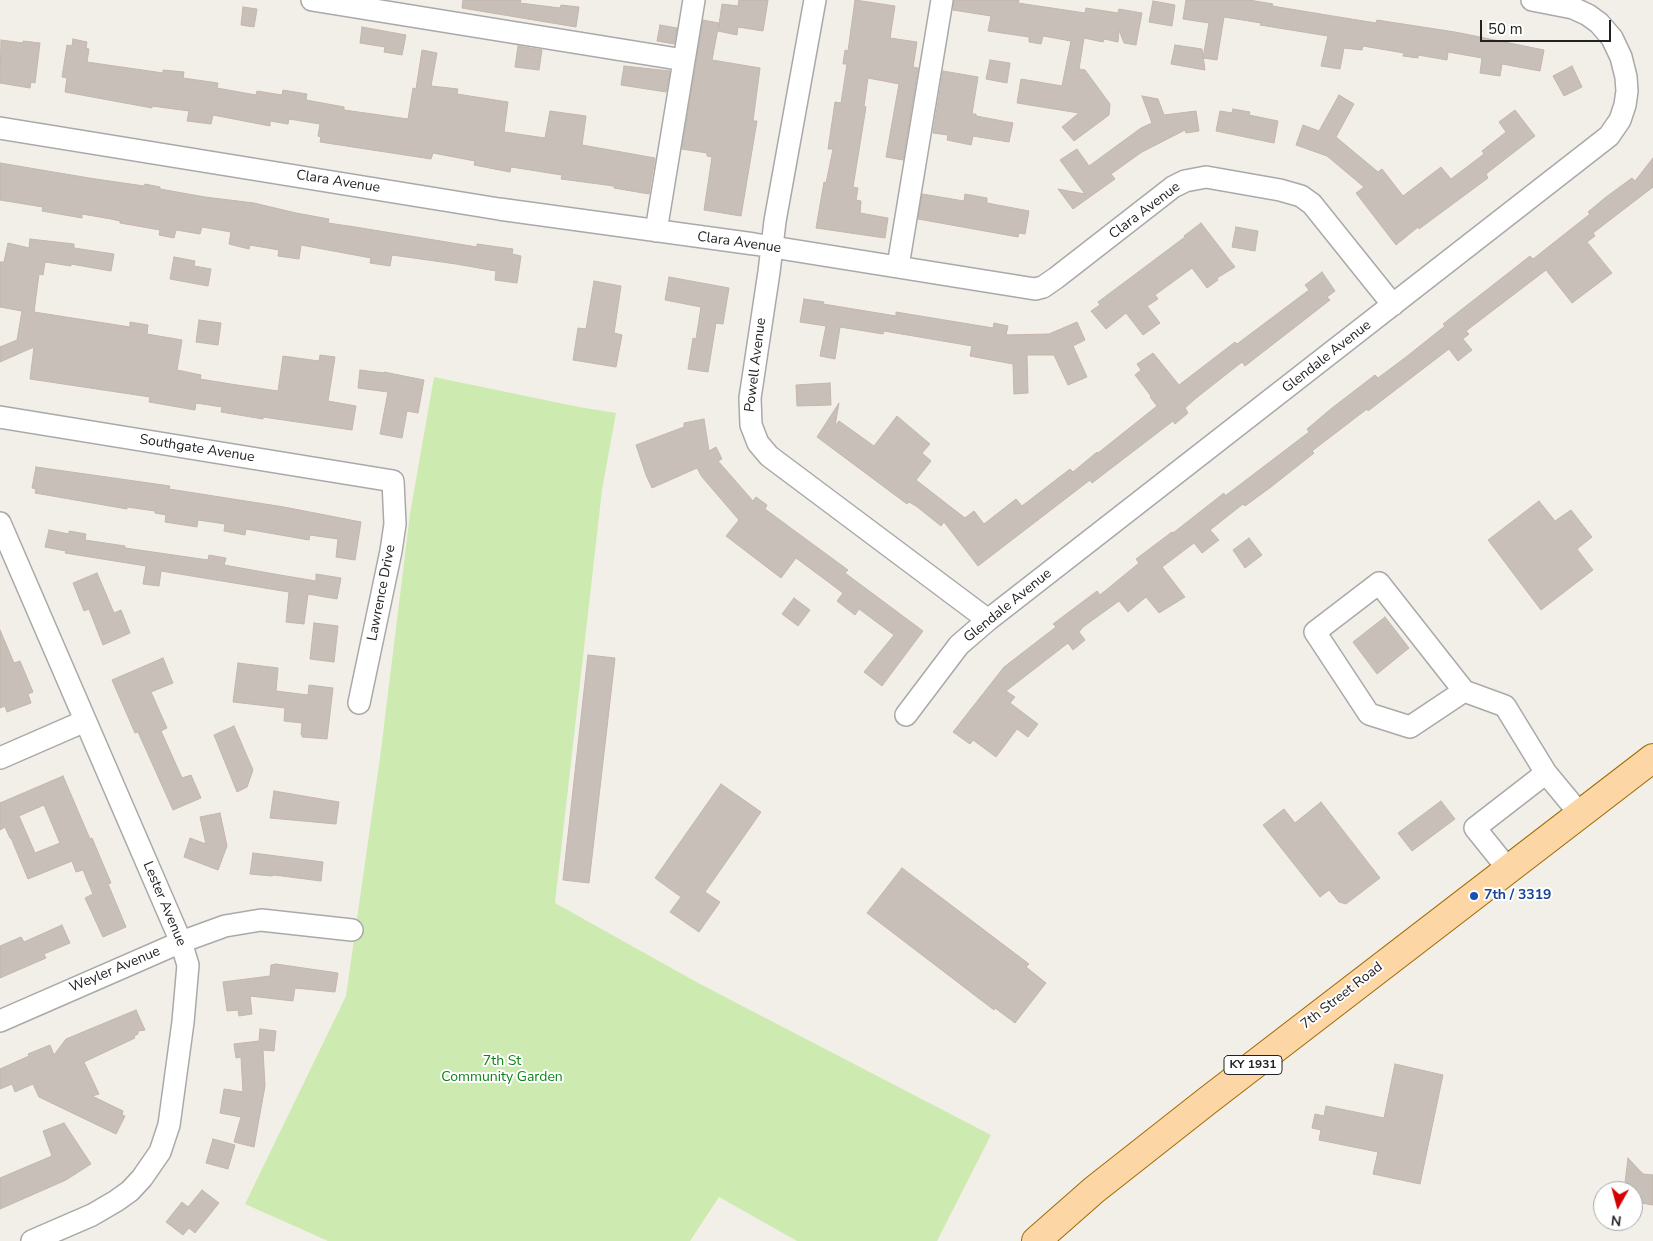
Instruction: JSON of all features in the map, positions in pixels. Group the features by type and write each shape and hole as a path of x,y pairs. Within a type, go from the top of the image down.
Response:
{"main road":[{"name":"7th Street Road","path":"1036,1241 1102,1184 1264,1057 1653,758"}],"street":[{"path":"312,0 684,60"},
{"path":"656,231 694,0"},
{"name":"Powell Avenue","path":"815,0 802,64 772,247 750,398 751,425 758,443 768,456 988,620"},
{"path":"898,266 942,0"},
{"name":"Glendale Avenue","path":"906,715 959,645 988,620 1609,136 1620,120 1625,105 1626,77 1621,58 1612,38 1599,23 1581,12 1557,4 1532,0"},
{"name":"Clara Avenue","path":"0,128 499,209 772,247 1035,289 1043,287 1174,187 1185,181 1206,177 1280,190 1301,196 1312,204 1393,306"},
{"name":"Southgate Avenue","path":"0,417 393,481"},
{"name":"Lawrence Drive","path":"360,703 391,551 395,524 393,481"},
{"name":"Lester Avenue","path":"0,522 181,942 186,955 188,976 169,1125 160,1152 142,1178 116,1201 92,1215 32,1241"},
{"path":"1464,691 1410,727 1369,714 1315,632 1379,584 1464,691 1505,706 1546,773 1580,814"},
{"path":"0,758 85,721"},
{"path":"1508,869 1475,828 1546,773"},
{"name":"Weyler Avenue","path":"0,1021 181,942 225,926 261,920 352,930"}],"green space":[{"name":"7th St Community Garden","path":"434,377 616,413 602,490 555,903 700,984 991,1135 937,1241 797,1241 719,1197 690,1241 328,1241 245,1204 346,996 380,758 410,514"}],"building":[{"path":"463,0 521,0 520,3 560,8 561,5 579,7 576,27 462,8"},
{"path":"739,0 768,0 763,31 738,27 737,35 718,31 722,4 738,6"},
{"path":"855,0 895,6 890,38 917,42 913,67 918,68 903,160 886,157 899,84 868,78 864,106 866,107 853,187 858,188 856,200 861,201 860,213 888,218 885,238 816,228 824,182 826,183 833,149 828,149 835,102 841,103 847,64 843,64 845,50 848,51"},
{"path":"954,0 1019,0 1018,3 1085,13 1086,8 1118,13 1119,9 1142,13 1136,45 1124,43 1119,30 1118,42 1104,39 1103,42 1084,38 1079,69 1085,70 1110,104 1109,115 1074,141 1062,127 1079,113 1017,103 1021,79 1062,86 1071,41 1043,36 1041,44 1029,42 1029,37 988,31 991,16 953,10"},
{"path":"1186,0 1249,0 1273,4 1272,6 1376,23 1377,20 1455,32 1544,50 1540,71 1502,64 1500,76 1480,73 1482,58 1448,52 1447,60 1418,55 1418,58 1403,56 1404,53 1363,46 1362,50 1344,48 1340,69 1321,66 1328,36 1224,17 1217,60 1203,58 1209,23 1183,19"},
{"path":"1153,1 1175,5 1172,26 1149,22"},
{"path":"243,7 257,9 254,27 241,25"},
{"path":"703,20 719,23 712,60 760,68 753,121 757,121 741,216 704,210 712,157 707,156 707,153 682,149"},
{"path":"660,25 677,28 674,44 657,41"},
{"path":"362,27 406,35 402,55 384,52 385,47 360,43"},
{"path":"73,39 87,42 86,48 89,49 87,62 163,73 163,70 184,72 183,78 218,83 217,88 256,95 257,91 282,95 283,90 307,94 306,100 344,107 344,110 408,119 413,88 416,89 422,50 437,53 431,86 458,89 457,94 508,102 504,132 545,138 550,111 586,116 582,145 655,158 649,194 614,188 614,186 561,179 562,175 511,167 510,172 474,165 475,161 433,153 431,159 320,142 321,137 318,136 320,124 289,119 288,124 270,121 270,126 213,115 211,124 187,121 189,111 152,106 152,108 65,92 67,78 62,77 67,45 72,46"},
{"path":"1,40 40,43 35,83 31,82 30,88 0,83"},
{"path":"1175,45 1202,49 1205,70 1171,64"},
{"path":"518,46 542,50 539,70 515,67"},
{"path":"990,60 1010,63 1007,83 986,79"},
{"path":"624,66 670,71 666,92 621,85"},
{"path":"1572,66 1582,87 1564,96 1553,76"},
{"path":"943,71 978,77 972,114 1013,123 1009,142 973,136 971,145 947,140 948,135 933,133"},
{"path":"1339,95 1354,104 1336,137 1378,172 1382,169 1403,196 1441,167 1451,179 1484,154 1482,151 1506,132 1499,122 1515,110 1535,136 1486,174 1488,178 1419,229 1418,227 1396,245 1356,193 1364,187 1327,156 1296,145 1303,125 1319,131"},
{"path":"1142,96 1158,99 1164,115 1196,111 1199,131 1186,133 1185,130 1142,152 1111,174 1115,179 1073,209 1058,189 1085,194 1060,160 1077,149 1089,166 1141,128 1152,123"},
{"path":"1233,109 1250,112 1249,115 1278,121 1274,143 1216,131 1220,111 1232,113"},
{"path":"1653,158 1653,187 1593,233 1595,236 1587,242 1612,273 1572,303 1546,270 1466,331 1469,334 1463,339 1472,350 1458,361 1449,349 1312,451 1314,453 1271,487 1245,506 1243,504 1210,530 1219,540 1202,553 1194,543 1162,567 1185,597 1159,613 1146,597 1128,612 1119,601 1083,627 1079,632 1085,640 1073,650 1068,643 1006,691 1015,697 1010,703 1038,724 1028,737 1017,729 996,757 973,740 970,744 953,732 1004,667 1056,627 1053,624 1097,591 1100,595 1139,563 1136,559 1224,493 1225,496 1309,432 1307,429 1332,408 1375,375 1378,378 1406,357 1445,326 1443,324 1530,256 1533,259 1590,214 1588,212 1606,197 1632,178 1635,181"},
{"path":"0,163 144,186 145,184 160,187 160,189 205,197 254,203 329,219 328,223 477,247 477,244 513,249 512,254 521,256 517,283 495,280 496,271 456,264 392,255 390,266 370,263 371,258 301,245 299,259 278,256 279,250 250,245 249,249 229,244 231,232 202,227 200,234 176,230 174,238 159,235 160,230 120,223 120,221 111,219 82,214 82,218 42,211 43,207 0,200"},
{"path":"922,194 964,201 965,194 987,198 987,203 1029,211 1025,234 1019,233 1018,237 918,219"},
{"path":"1201,223 1235,267 1217,278 1218,280 1207,288 1192,268 1155,295 1158,299 1147,306 1160,323 1143,335 1126,313 1106,329 1091,311 1100,305 1098,302"},
{"path":"1236,227 1258,231 1255,251 1232,247"},
{"path":"30,239 74,244 74,248 114,254 111,271 71,264 71,266 45,262 43,275 39,274 34,312 130,327 130,322 148,325 147,334 182,340 177,370 201,375 200,379 237,385 278,391 283,356 319,361 320,355 335,357 328,401 356,406 352,430 221,412 222,407 196,403 195,410 149,402 150,397 30,379 34,347 0,362 0,347 17,340 22,311 0,307 0,262 4,262 8,243 29,248"},
{"path":"174,257 195,261 194,266 211,269 208,286 170,279"},
{"path":"1322,272 1335,291 1327,297 1330,300 1245,366 1242,362 1195,399 1185,408 1188,413 1175,424 1173,421 1092,483 1090,480 978,566 944,522 941,526 916,506 909,502 907,504 817,437 839,403 835,426 839,421 874,446 897,416 930,444 922,453 931,461 916,480 965,518 974,511 984,524 1016,499 1022,506 1070,469 1073,472 1157,406 1135,375 1141,370 1137,364 1153,353 1179,385 1235,342 1237,344 1309,290 1305,285"},
{"path":"669,277 729,288 723,324 716,323 708,372 688,369 693,338 696,339 701,307 665,300"},
{"path":"594,281 621,286 614,333 622,335 616,367 573,360 578,328 586,329"},
{"path":"804,299 896,316 896,312 993,328 994,323 1008,326 1006,335 1049,334 1077,322 1085,340 1073,346 1087,377 1068,385 1054,355 1027,355 1028,393 1014,394 1013,364 970,356 972,346 884,331 883,334 840,327 835,359 820,356 826,326 800,322"},
{"path":"199,320 221,323 218,345 196,342"},
{"path":"360,370 384,372 424,380 418,413 407,411 402,438 380,434 388,392 358,388"},
{"path":"830,383 831,405 797,406 796,385"},
{"path":"704,419 709,451 716,447 722,459 718,461 753,501 756,497 767,505 765,509 848,570 845,573 923,631 882,686 864,672 894,635 859,609 855,615 837,601 843,593 796,558 781,578 726,536 739,520 702,477 697,468 652,488 636,445 684,427 684,423"},
{"path":"36,467 170,486 169,489 284,507 361,522 355,560 336,557 338,539 310,535 309,540 246,529 245,535 224,531 225,524 198,520 197,527 165,522 166,515 155,513 155,511 127,507 127,509 35,493 36,489 32,488"},
{"path":"1539,501 1555,521 1571,510 1592,537 1577,549 1593,570 1541,610 1488,540"},
{"path":"49,530 69,534 69,531 86,534 85,540 125,546 125,548 208,560 209,555 226,558 224,565 316,581 316,574 341,578 337,599 308,594 304,624 286,622 289,592 161,571 159,586 143,584 146,566 65,553 66,551 45,547"},
{"path":"1249,538 1262,555 1245,568 1233,550"},
{"path":"97,573 114,613 121,610 130,633 103,645 89,609 84,611 73,583"},
{"path":"794,598 810,610 798,626 782,614"},
{"path":"1385,617 1409,648 1377,674 1353,642"},
{"path":"314,623 338,626 334,662 310,659"},
{"path":"0,630 14,663 20,661 33,692 28,694 31,703 7,712 5,706 0,708"},
{"path":"588,655 615,658 589,883 563,880"},
{"path":"163,658 173,683 151,692 167,728 161,731 182,778 191,775 201,798 173,810 138,732 135,733 112,680"},
{"path":"238,663 278,668 276,691 308,695 309,685 333,688 327,739 302,737 302,723 284,721 285,708 233,702"},
{"path":"234,726 253,770 247,787 237,792 214,735"},
{"path":"63,776 111,883 108,884 126,927 103,937 85,898 93,894 83,870 76,872 72,861 28,879 5,827 0,830 0,803","holes":["44,805 60,843 35,853 19,816"]},
{"path":"721,784 761,812 705,892 720,902 699,932 670,912 681,897 655,878"},
{"path":"274,791 339,802 336,824 270,818"},
{"path":"1441,801 1455,819 1412,851 1398,833"},
{"path":"1321,802 1380,878 1346,904 1339,902 1329,890 1320,897 1263,825 1284,809 1295,823"},
{"path":"220,813 227,846 218,870 184,857 190,838 206,844 200,817"},
{"path":"253,853 323,862 321,881 250,874"},
{"path":"902,868 1029,964 1026,967 1046,983 1015,1023 995,1008 994,1010 867,913"},
{"path":"62,925 70,943 44,954 46,958 0,978 0,946 21,937 24,942"},
{"path":"276,964 338,973 335,992 295,988 293,1001 250,996 252,1014 239,1016 238,1010 227,1011 223,982 270,976 271,965"},
{"path":"136,1010 145,1030 138,1031 138,1034 134,1036 135,1038 84,1062 99,1094 92,1096 123,1111 122,1115 125,1116 116,1134 39,1097 33,1084 15,1092 12,1084 0,1089 0,1069 50,1045 54,1055 66,1039"},
{"path":"260,1029 276,1031 274,1051 263,1050 265,1086 254,1147 234,1142 241,1117 220,1113 224,1089 243,1092 241,1057 236,1058 234,1044 259,1041"},
{"path":"1395,1064 1443,1075 1420,1184 1373,1174 1378,1152 1319,1140 1321,1130 1312,1128 1315,1114 1324,1116 1326,1106 1384,1118"},
{"path":"64,1123 91,1164 66,1180 0,1209 0,1178 52,1156 43,1131"},
{"path":"213,1139 235,1145 228,1169 206,1163"},
{"path":"1628,1158 1643,1174 1653,1175 1653,1205 1643,1203 1643,1181 1625,1181"},
{"path":"202,1190 219,1203 195,1233 189,1228 183,1235 166,1222 182,1202 188,1207"}],"place":[{"name":"7th / 3319","path":"1474,896"}]}
